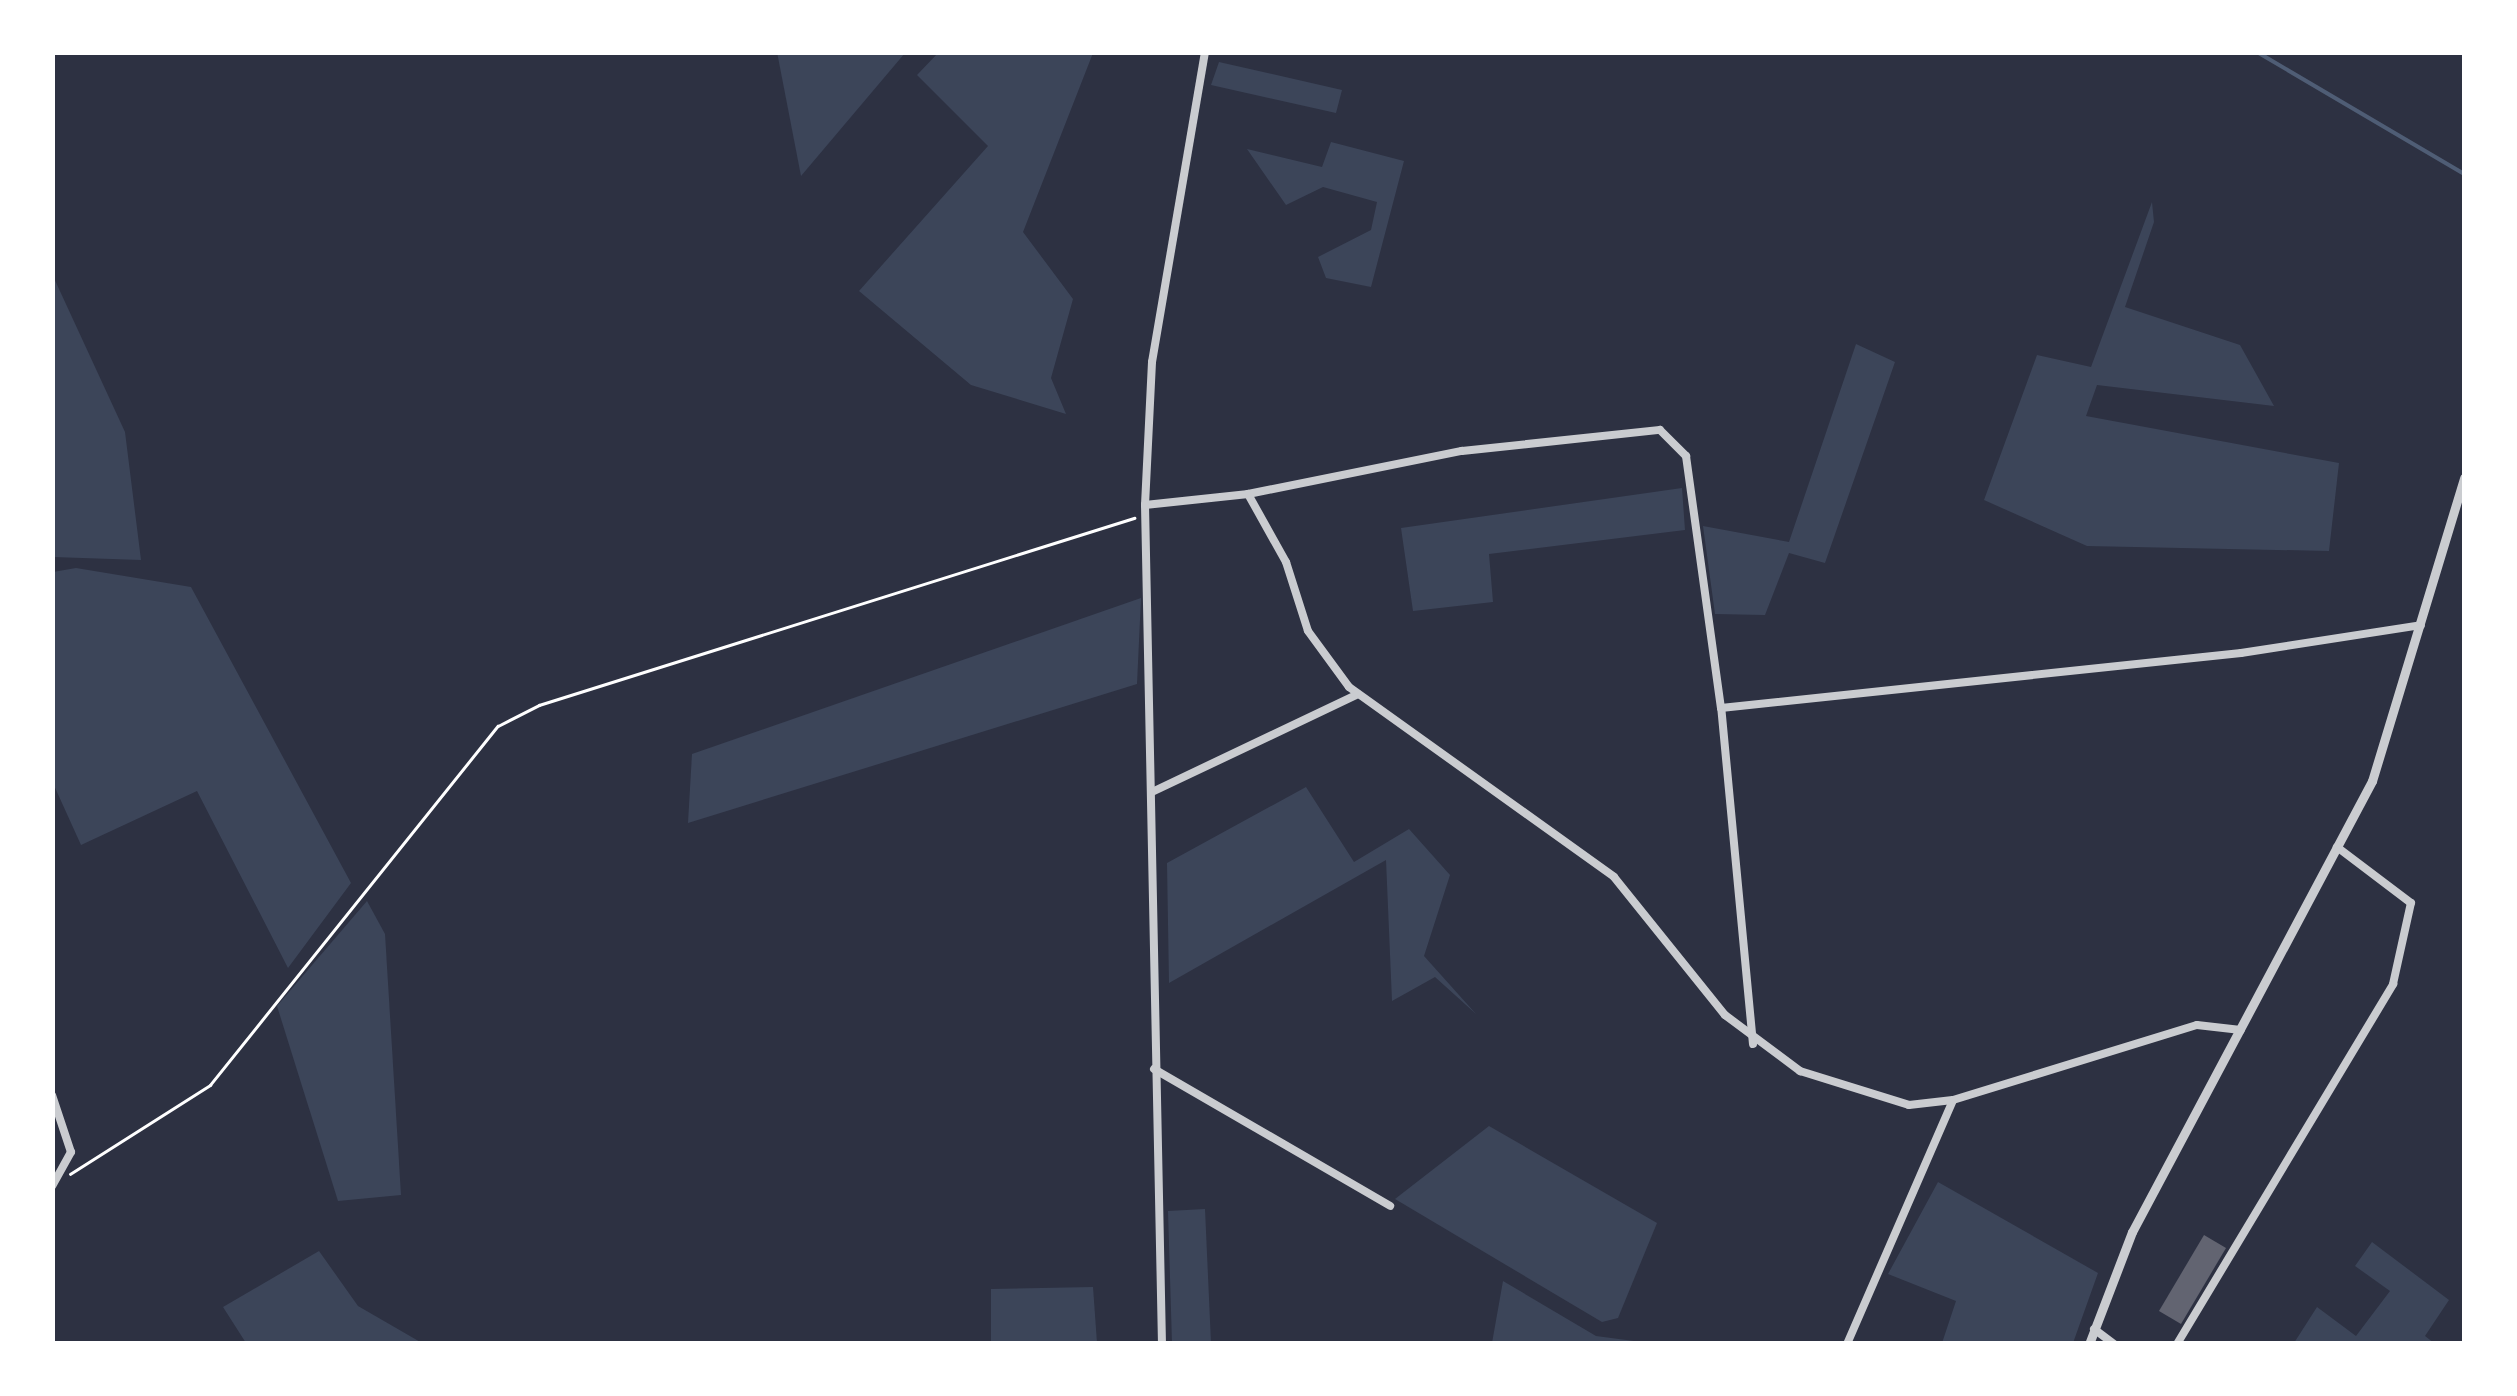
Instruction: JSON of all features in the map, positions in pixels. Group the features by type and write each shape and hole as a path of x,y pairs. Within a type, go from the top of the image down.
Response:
{"street":[{"path":"1162,1344 1145,510 1152,362 1205,52"},
{"path":"1145,510 1248,494 1462,451 1660,430 1686,456 1722,708 1752,1044"},
{"path":"2089,1344 2132,1232 2372,782 2464,478"},
{"path":"1248,494 1279,546 1308,631 1358,694 1614,877 1752,1044 1870,1097 1954,1100 2196,1025 2241,1030"},
{"path":"1722,708 2421,625"},
{"path":"1152,792 1358,694"},
{"path":"2177,1344 2394,984 2412,903 2337,848"},
{"path":"1154,1069 1390,1206"},
{"path":"52,1095 71,1152 54,1184"},
{"path":"1847,1344 1954,1100"},
{"path":"2094,1329 2114,1344"}],"path":[{"path":"54,1184 210,1085 498,726 677,663 1145,510"}],"shaded area":[{"path":"777,52 905,52 905,53 801,176"},
{"path":"938,53 1093,53 1023,232 1073,299 1051,378 1066,414 971,385 859,291 988,146 917,75"},
{"path":"1219,62 1342,90 1336,113 1211,85"},
{"path":"1331,142 1404,161 1371,287 1326,278 1318,257 1371,230 1377,202 1323,187 1286,205 1247,149 1322,167"},
{"path":"2152,202 2154,222 2125,307 2240,345 2274,406 2097,385 2086,416 2339,463 2329,551 2087,546 1984,500 2037,355 2091,367"},
{"path":"53,276 125,432 141,560 53,557"},
{"path":"1856,344 1895,362 1825,563 1789,553 1765,615 1715,614 1703,526 1789,542"},
{"path":"1682,488 1685,530 1489,554 1493,602 1413,611 1401,528"},
{"path":"76,568 191,587 351,883 288,968 197,791 81,845 52,781 53,572"},
{"path":"1141,598 1137,684 688,823 692,754"},
{"path":"1306,787 1354,862 1409,829 1450,875 1424,956 1476,1014 1435,977 1392,1001 1386,860 1169,983 1167,863"},
{"path":"367,901 385,934 401,1195 338,1201 277,1006"},
{"path":"1489,1126 1657,1223 1618,1318 1602,1322 1395,1199"},
{"path":"1938,1182 2098,1273 2073,1343 1942,1343 1956,1301 1888,1274"},
{"path":"1205,1209 1211,1343 1172,1343 1168,1211"},
{"path":"2372,1242 2449,1300 2425,1336 2434,1343 2294,1343 2317,1307 2356,1336 2390,1291 2355,1266"},
{"path":"319,1251 358,1306 422,1343 246,1343 223,1307"},
{"path":"1503,1281 1596,1336 1649,1343 1492,1343"},
{"path":"1093,1287 1097,1343 991,1343 991,1289"}],"building":[{"path":"2204,1235 2226,1248 2181,1324 2159,1311"}],"waterway":[{"path":"2257,52 2464,174"}]}
